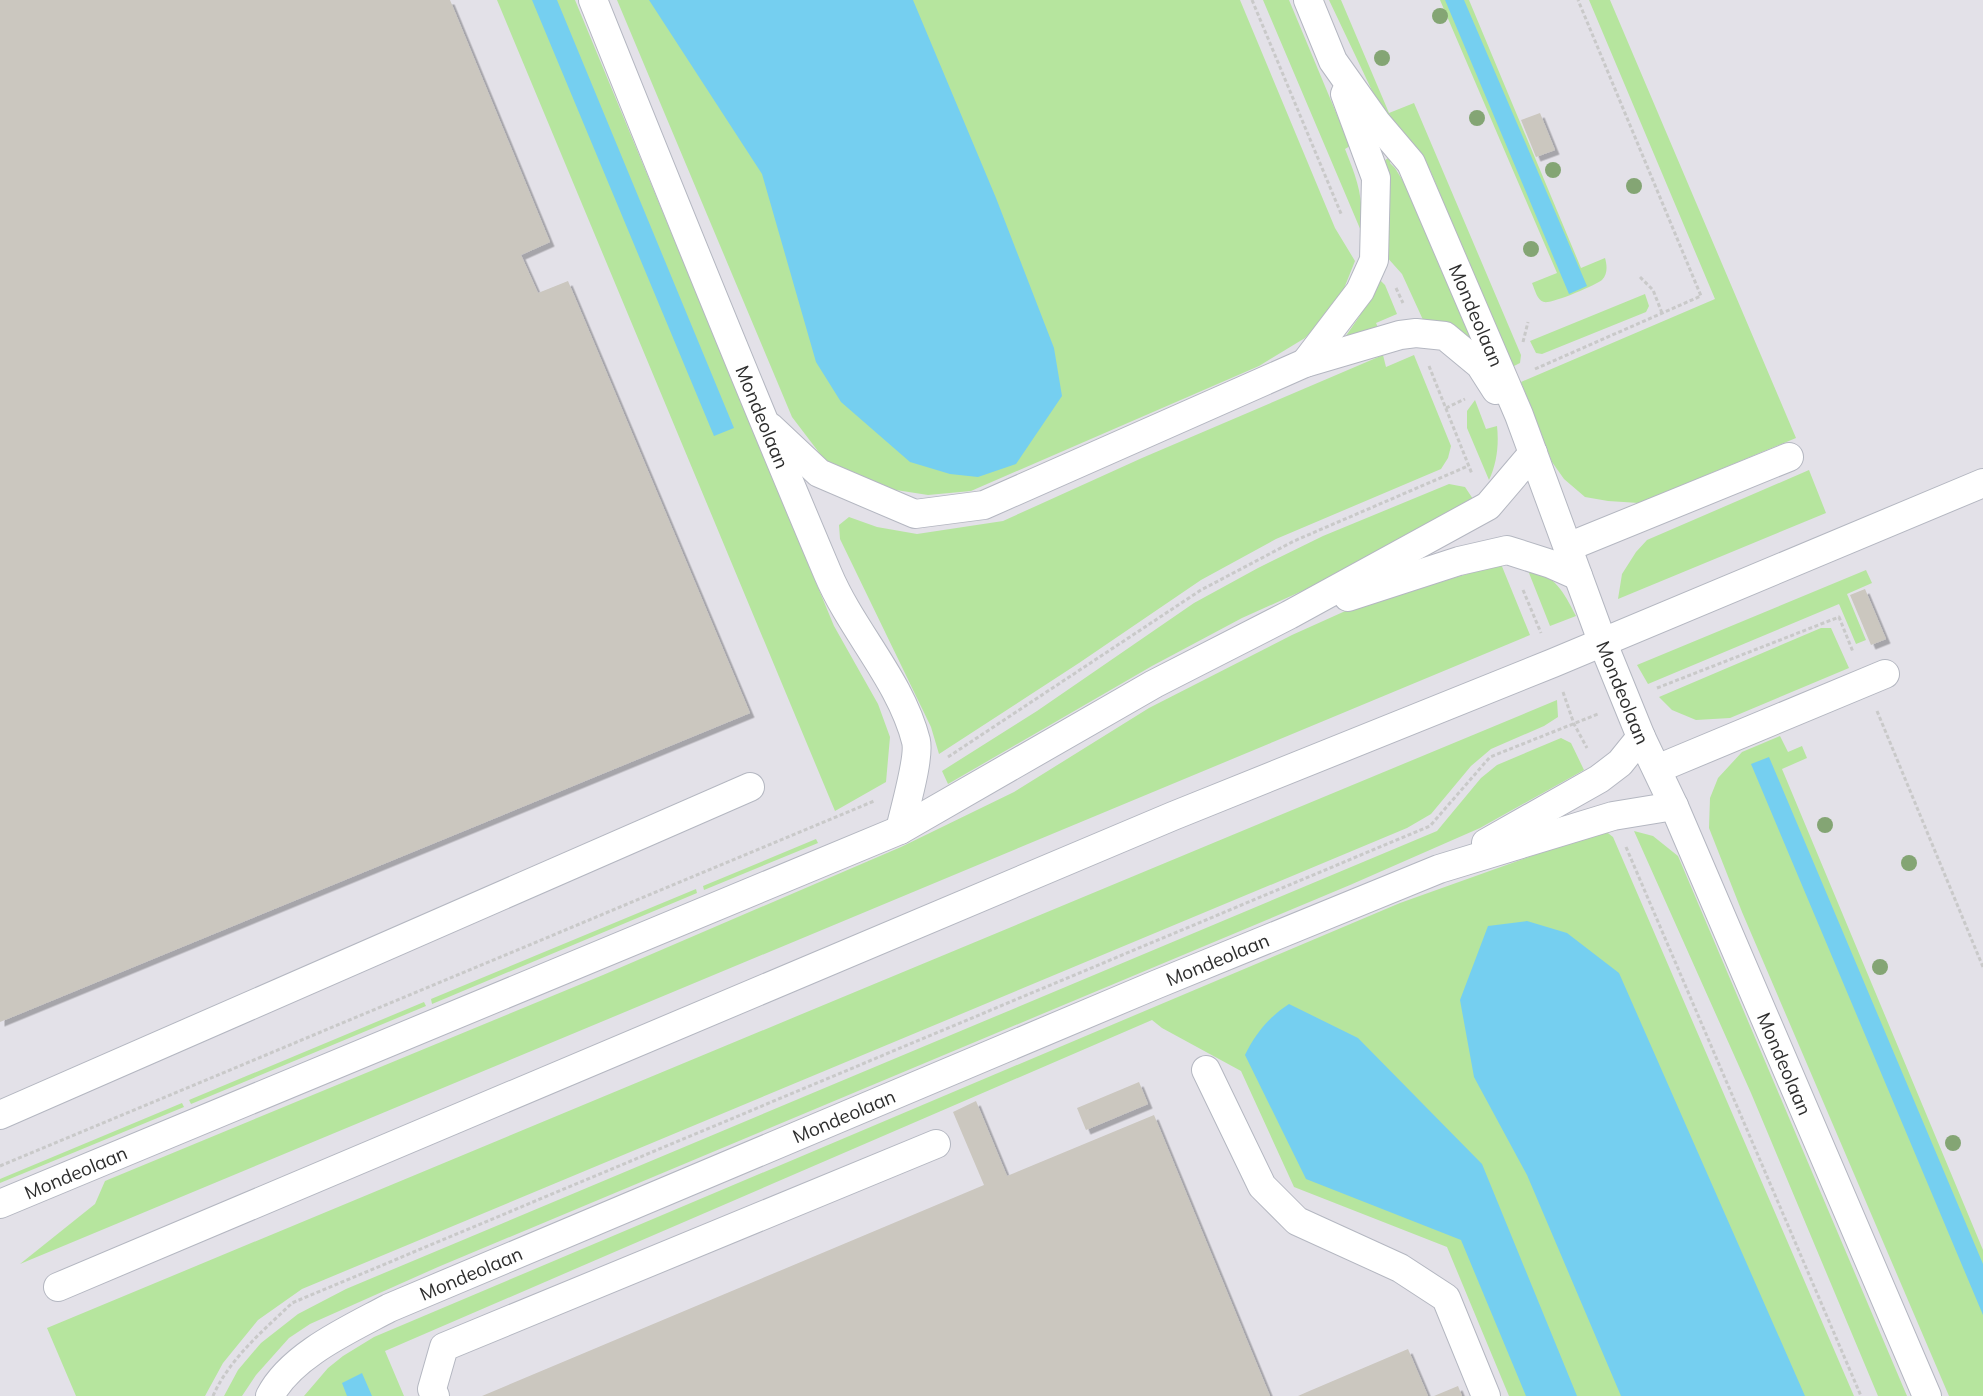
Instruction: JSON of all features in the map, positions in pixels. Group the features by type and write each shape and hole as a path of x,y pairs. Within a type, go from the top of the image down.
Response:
{"street":[{"name":"Mondeolaan","path":"593,0 763,420 836,592 906,709 917,744 912,778 900,830"},
{"name":"Mondeolaan","path":"1308,0 1333,61 1377,123 1411,163 1519,415 1602,641 1641,737 1674,806 1927,1396"},
{"path":"1305,363 1360,291 1374,260 1376,178 1333,61"},
{"path":"763,420 819,473 915,514 984,505 1305,363 1400,335 1416,333 1445,336 1480,365 1493,386 1519,415"},
{"path":"1289,615 1488,506 1533,453"},
{"path":"1568,547 1789,457"},
{"path":"58,1287 1173,816 1553,664 1602,641 1983,483"},
{"path":"1289,615 1460,561 1507,550 1551,564 1578,576"},
{"name":"Mondeolaan","path":"0,1204 900,830 1154,684 1289,615"},
{"path":"1657,769 1886,674"},
{"path":"1439,870 1599,779 1620,764 1641,737"},
{"path":"0,1115 750,787"},
{"path":"1439,870 1614,816 1674,806"},
{"name":"Mondeolaan","path":"270,1396 299,1360 338,1335 389,1308 1155,985 1439,870"},
{"path":"1206,1070 1262,1186 1297,1221 1400,1268 1446,1298 1486,1396"},
{"path":"435,1396 432,1389 444,1347 936,1144"}],"path":[{"path":"1252,0 1345,224"},
{"path":"1533,370 1701,296 1578,0"},
{"path":"1640,277 1653,290 1662,313"},
{"path":"1394,285 1406,309"},
{"path":"1522,344 1528,322"},
{"path":"1427,359 1476,483"},
{"path":"943,760 1201,590 1294,541 1468,466"},
{"path":"1522,588 1540,630"},
{"path":"1648,691 1839,617 1856,658"},
{"path":"1564,694 1574,724 1591,755"},
{"path":"1876,707 1983,967"},
{"path":"213,1396 218,1384 248,1345 292,1303 1430,826 1490,757 1600,713"},
{"path":"0,1166 878,799"},
{"path":"1624,842 1860,1396"}],"shaded area":[{"path":"0,0 1983,0 1983,1396 0,1396"}],"green space":[{"path":"497,0 575,0 834,626 878,704 890,737 886,782 835,811"},
{"path":"617,0 1240,0 1335,228 1355,261 1343,291 1323,319 1305,338 1259,366 971,491 928,495 883,488 827,463 792,417"},
{"path":"1263,0 1289,0 1350,146 1345,149 1359,188 1362,219 1361,231"},
{"path":"1329,0 1341,0 1389,113 1414,103 1521,355 1520,363 1512,367 1430,170 1418,153 1384,116"},
{"path":"1440,0 1469,0 1581,268 1605,258 1607,266 1602,280 1574,294 1549,302 1544,302 1538,297 1532,283 1557,273"},
{"path":"1589,0 1610,0 1796,438 1639,503 1585,497 1564,479 1552,462 1521,382 1715,299"},
{"path":"1391,158 1390,163 1422,212 1475,342 1447,326 1424,322 1402,274 1385,255 1389,223 1383,162"},
{"path":"1379,279 1385,285 1397,314 1376,323 1381,334 1343,340 1359,317"},
{"path":"1645,294 1649,306 1646,312 1542,354 1536,353 1530,341"},
{"path":"1383,355 1386,367 1414,355 1451,446 1448,458 1441,469 1276,539 1201,580 1079,663 939,754 931,727 840,539 839,525 849,517 877,527 917,534 1003,521 1142,458"},
{"path":"1475,400 1486,429 1497,426 1497,453 1489,480 1467,428 1467,411"},
{"path":"1809,470 1826,513 1618,599 1622,574 1636,552 1647,540"},
{"path":"1449,484 1465,487 1473,499 1364,563 1242,618 1152,666 948,784 942,771 1037,711 1194,603 1258,568 1323,536"},
{"path":"1501,564 1530,635 20,1264 95,1204 105,1181 603,975 901,847 1014,792 1149,708 1292,635 1352,608"},
{"path":"1527,568 1537,571 1552,580 1567,599 1576,616 1550,626"},
{"path":"1866,570 1872,583 1847,594 1866,640 1856,644 1839,604 1648,684 1637,665"},
{"path":"1821,628 1831,628 1849,668 1730,718 1696,720 1672,710 1659,697"},
{"path":"1557,700 1558,717 1544,726 1491,749 1471,766 1431,814 1407,828 302,1289 258,1320 223,1363 205,1396 76,1396 47,1328"},
{"path":"1780,736 1788,752 1802,746 1807,758 1782,769 1983,1250 1983,1396 1949,1396 1742,912 1709,828 1710,798 1718,778 1742,752"},
{"path":"1561,738 1571,743 1584,770 1480,828 1350,885 438,1267 310,1324 289,1338 256,1375 242,1396 224,1396 238,1370 261,1343 298,1314 346,1289 1437,831 1481,778 1497,765"},
{"path":"1604,830 1613,837 1854,1396 1509,1396 1447,1247 1294,1187 1241,1071 1162,1028 1152,1020 385,1351 404,1396 304,1396 328,1368 343,1356 374,1337 1400,903"},
{"path":"1634,831 1653,836 1678,856 1907,1396 1878,1396 1751,1093"},
{"path":"816,839 818,843 704,890 703,886"},
{"path":"696,889 697,893 432,1004 431,999"},
{"path":"424,1002 426,1006 191,1104 189,1100"},
{"path":"182,1103 184,1107 0,1183 0,1179"}],"water":[{"path":"532,0 557,0 734,428 714,436"},
{"path":"649,0 913,0 996,198 1054,348 1062,396 1016,464 978,477 950,474 910,462 841,402 816,362 762,174"},
{"path":"1445,0 1464,0 1587,286 1569,294"},
{"path":"1769,757 1983,1264 1983,1315 1751,764"},
{"path":"1527,921 1567,933 1619,973 1805,1396 1621,1396 1527,1175 1474,1077 1460,1000 1488,926"},
{"path":"1289,1004 1358,1038 1482,1164 1577,1396 1526,1396 1461,1240 1306,1179 1245,1055 1253,1040 1264,1026"},
{"path":"362,1373 372,1396 347,1396 342,1383"}],"building":[{"path":"0,0 450,0 550,242 521,255 538,293 568,281 750,713 0,1022"},
{"path":"1540,113 1555,150 1536,157 1521,120"},
{"path":"1865,589 1886,639 1871,645 1850,595"},
{"path":"1139,1082 1148,1104 1086,1130 1077,1108"},
{"path":"976,1101 1007,1176 1154,1115 1270,1396 482,1396 984,1185 953,1112"},
{"path":"1408,1349 1428,1396 1298,1396 1307,1392"},
{"path":"1458,1386 1462,1396 1434,1396"}]}
